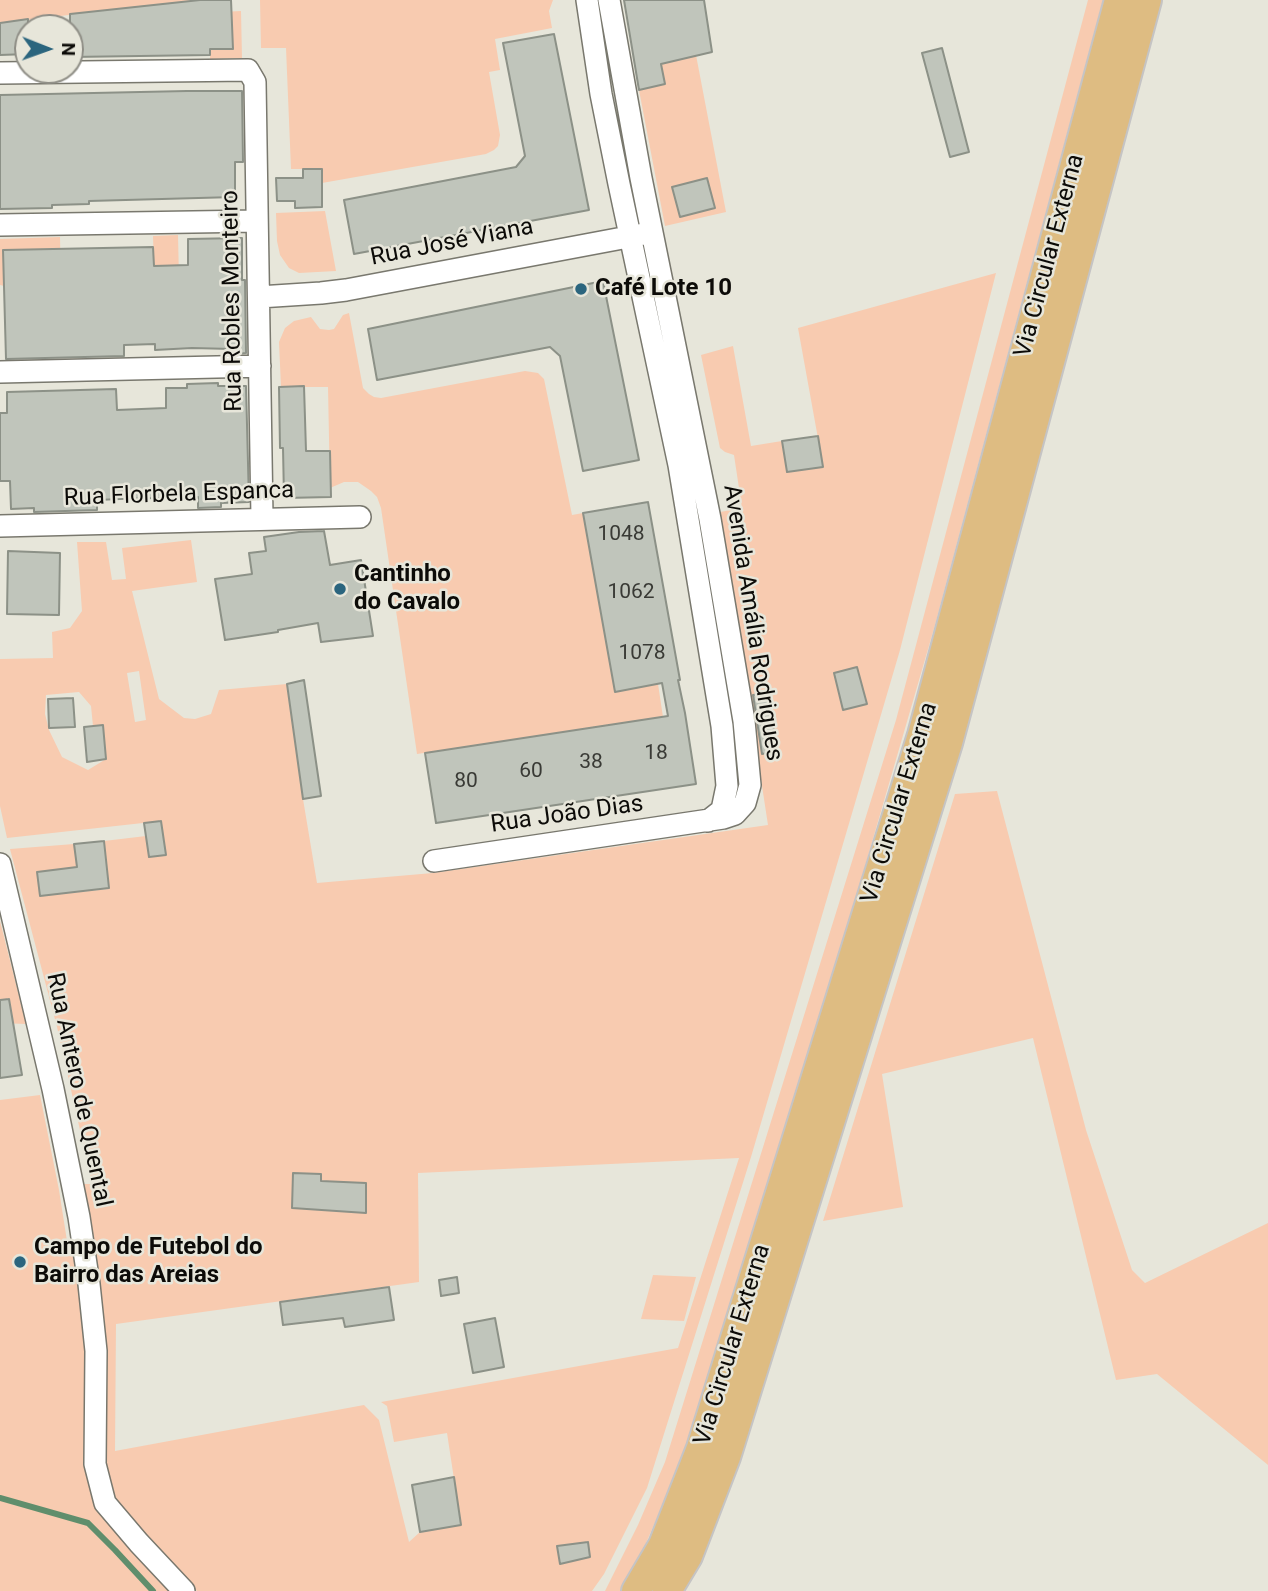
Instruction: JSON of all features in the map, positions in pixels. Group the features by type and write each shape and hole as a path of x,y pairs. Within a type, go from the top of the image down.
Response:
{"main road":[{"name":"Via Circular Externa","path":"636,1591 663,1545 701,1448 918,748 1119,0"},
{"name":"Via Circular Externa","path":"667,1591 688,1556 726,1457 948,743 1147,0"}],"street":[{"name":"Avenida Amália Rodrigues","path":"587,0 601,94 629,237 689,463"},
{"name":"Avenida Amália Rodrigues","path":"609,0 653,233 689,463 722,726 727,786 722,810 708,821"},
{"name":"Rua Robles Monteiro","path":"0,73 248,70 255,82 262,518"},
{"path":"0,225 257,221"},
{"name":"Rua José Viana","path":"260,297 346,290 653,233"},
{"path":"0,372 260,366"},
{"name":"Rua Florbela Espanca","path":"0,526 360,517"},
{"name":"Rua João Dias","path":"433,861 708,821"},
{"name":"Rua Antero de Quental","path":"0,864 53,1089 81,1231 96,1351 94,1464 105,1503 184,1591"}],"shaded area":[{"path":"0,0 198,0 77,14 14,14 14,21 0,23"},
{"path":"260,0 553,0 549,11 552,28 495,39 500,70 489,72 500,135 498,146 494,150 486,154 322,183 322,169 291,169 286,48 261,48"},
{"path":"1088,0 1103,0 935,625 848,925 681,1463 632,1575 622,1591 605,1591 665,1462 896,720"},
{"path":"241,11 242,58 210,59 210,49 233,49 232,25 221,12"},
{"path":"696,55 726,212 665,226 639,90 665,84 661,64"},
{"path":"325,211 336,271 299,273 289,268 280,255 276,213"},
{"path":"178,235 179,279 154,269 153,236"},
{"path":"60,237 61,283 50,300 4,300 4,286 0,285 0,239","holes":["46,250 4,279 3,251"]},
{"path":"996,273 900,650 751,1157 647,1488 604,1574 592,1591 197,1591 153,1547 116,1501 108,1482 104,1455 106,1384 102,1296 83,1184 92,1184 57,1027 10,849 74,844 77,867 37,872 40,896 109,889 104,841 146,836 149,857 165,855 161,821 7,838 0,806 0,659 53,658 52,632 70,628 82,611 77,542 106,542 112,580 126,579 122,548 191,540 197,582 132,591 159,699 184,718 195,719 211,714 219,690 287,684 317,883 433,873 768,825 720,512 742,508 734,455 720,448 701,355 733,346 751,446 782,441 787,472 823,466 798,328","holes":["139,671 146,720 135,722 127,673","79,692 91,706 93,726 103,725 106,759 88,770 62,757 49,730 45,714 46,695","739,1158 678,1348 381,1402 387,1406 394,1442 447,1433 461,1525 420,1532 409,1542 379,1420 364,1405 115,1451 116,1324 419,1282 418,1173"]},
{"path":"349,313 363,388 374,397 381,398 525,371 538,373 544,379 572,515 583,513 616,691 658,684 663,717 417,754 381,508 377,497 358,482 344,482 330,488 328,387 281,387 279,342 285,328 294,321 311,317 320,329 334,329 343,315"},
{"path":"997,791 1086,1130 1132,1270 1145,1283 1268,1223 1268,1465 1157,1374 1116,1380 1033,1038 882,1074 903,1207 823,1221 955,794"},
{"path":"0,921 26,1024 0,1023"},
{"path":"40,1095 67,1241 74,1250 86,1331 88,1476 176,1591 0,1591 0,1100"},
{"path":"653,1275 696,1277 684,1321 641,1319"}],"building":[{"path":"200,0 231,0 233,49 210,49 210,55 84,57 84,14 70,14"},
{"path":"624,0 704,0 712,52 661,64 665,84 639,90"},
{"path":"14,21 14,54 0,55 0,23"},
{"path":"554,34 589,210 354,254 344,200 516,167 525,156 503,43"},
{"path":"942,48 969,152 950,157 922,53"},
{"path":"242,91 243,162 235,162 235,197 89,201 89,204 52,205 52,208 0,209 0,95"},
{"path":"303,169 322,169 322,207 295,208 295,201 277,201 276,178 303,178"},
{"path":"707,178 715,208 680,217 672,187"},
{"path":"242,238 246,353 233,354 232,349 155,350 155,344 124,345 124,356 6,359 3,250 153,247 154,266 188,265 188,239"},
{"path":"603,281 639,460 583,471 560,356 550,347 377,380 368,329"},
{"path":"218,383 218,386 246,386 249,502 221,503 221,507 198,508 198,497 120,499 97,500 97,510 34,512 34,508 11,509 10,481 0,481 0,413 7,413 7,392 116,389 117,410 166,408 166,388"},
{"path":"304,386 306,451 330,451 331,497 284,498 279,387"},
{"path":"818,436 823,467 787,472 782,441"},
{"path":"648,502 696,784 436,823 425,753 668,716 662,683 615,692 583,513"},
{"path":"324,531 330,565 361,560 373,636 321,642 318,623 225,640 215,579 252,574 249,553 266,551 264,537"},
{"path":"8,551 60,553 59,615 7,614"},
{"path":"857,667 867,704 843,710 834,673"},
{"path":"304,680 321,796 303,799 287,684"},
{"path":"768,693 777,751 762,754 753,695"},
{"path":"73,698 75,727 49,728 48,699"},
{"path":"103,725 106,759 87,762 84,727"},
{"path":"161,821 166,855 149,857 144,823"},
{"path":"104,841 109,888 40,896 37,872 77,867 74,844"},
{"path":"9,999 22,1075 0,1078 0,1000"},
{"path":"293,1173 321,1174 321,1181 366,1183 366,1213 292,1208"},
{"path":"457,1277 459,1293 441,1296 439,1280"},
{"path":"389,1287 394,1320 345,1327 343,1318 283,1325 280,1302"},
{"path":"495,1318 504,1367 473,1373 464,1324"},
{"path":"454,1477 461,1525 420,1532 412,1485"},
{"path":"588,1542 590,1557 560,1564 557,1546"}],"waterway":[{"path":"0,1498 88,1523 153,1591"}],"place":[{"name":"Café Lote 10","path":"581,289"},
{"name":"Cantinho do Cavalo","path":"340,589"},
{"name":"Campo de Futebol do Bairro das Areias","path":"20,1262"}]}
